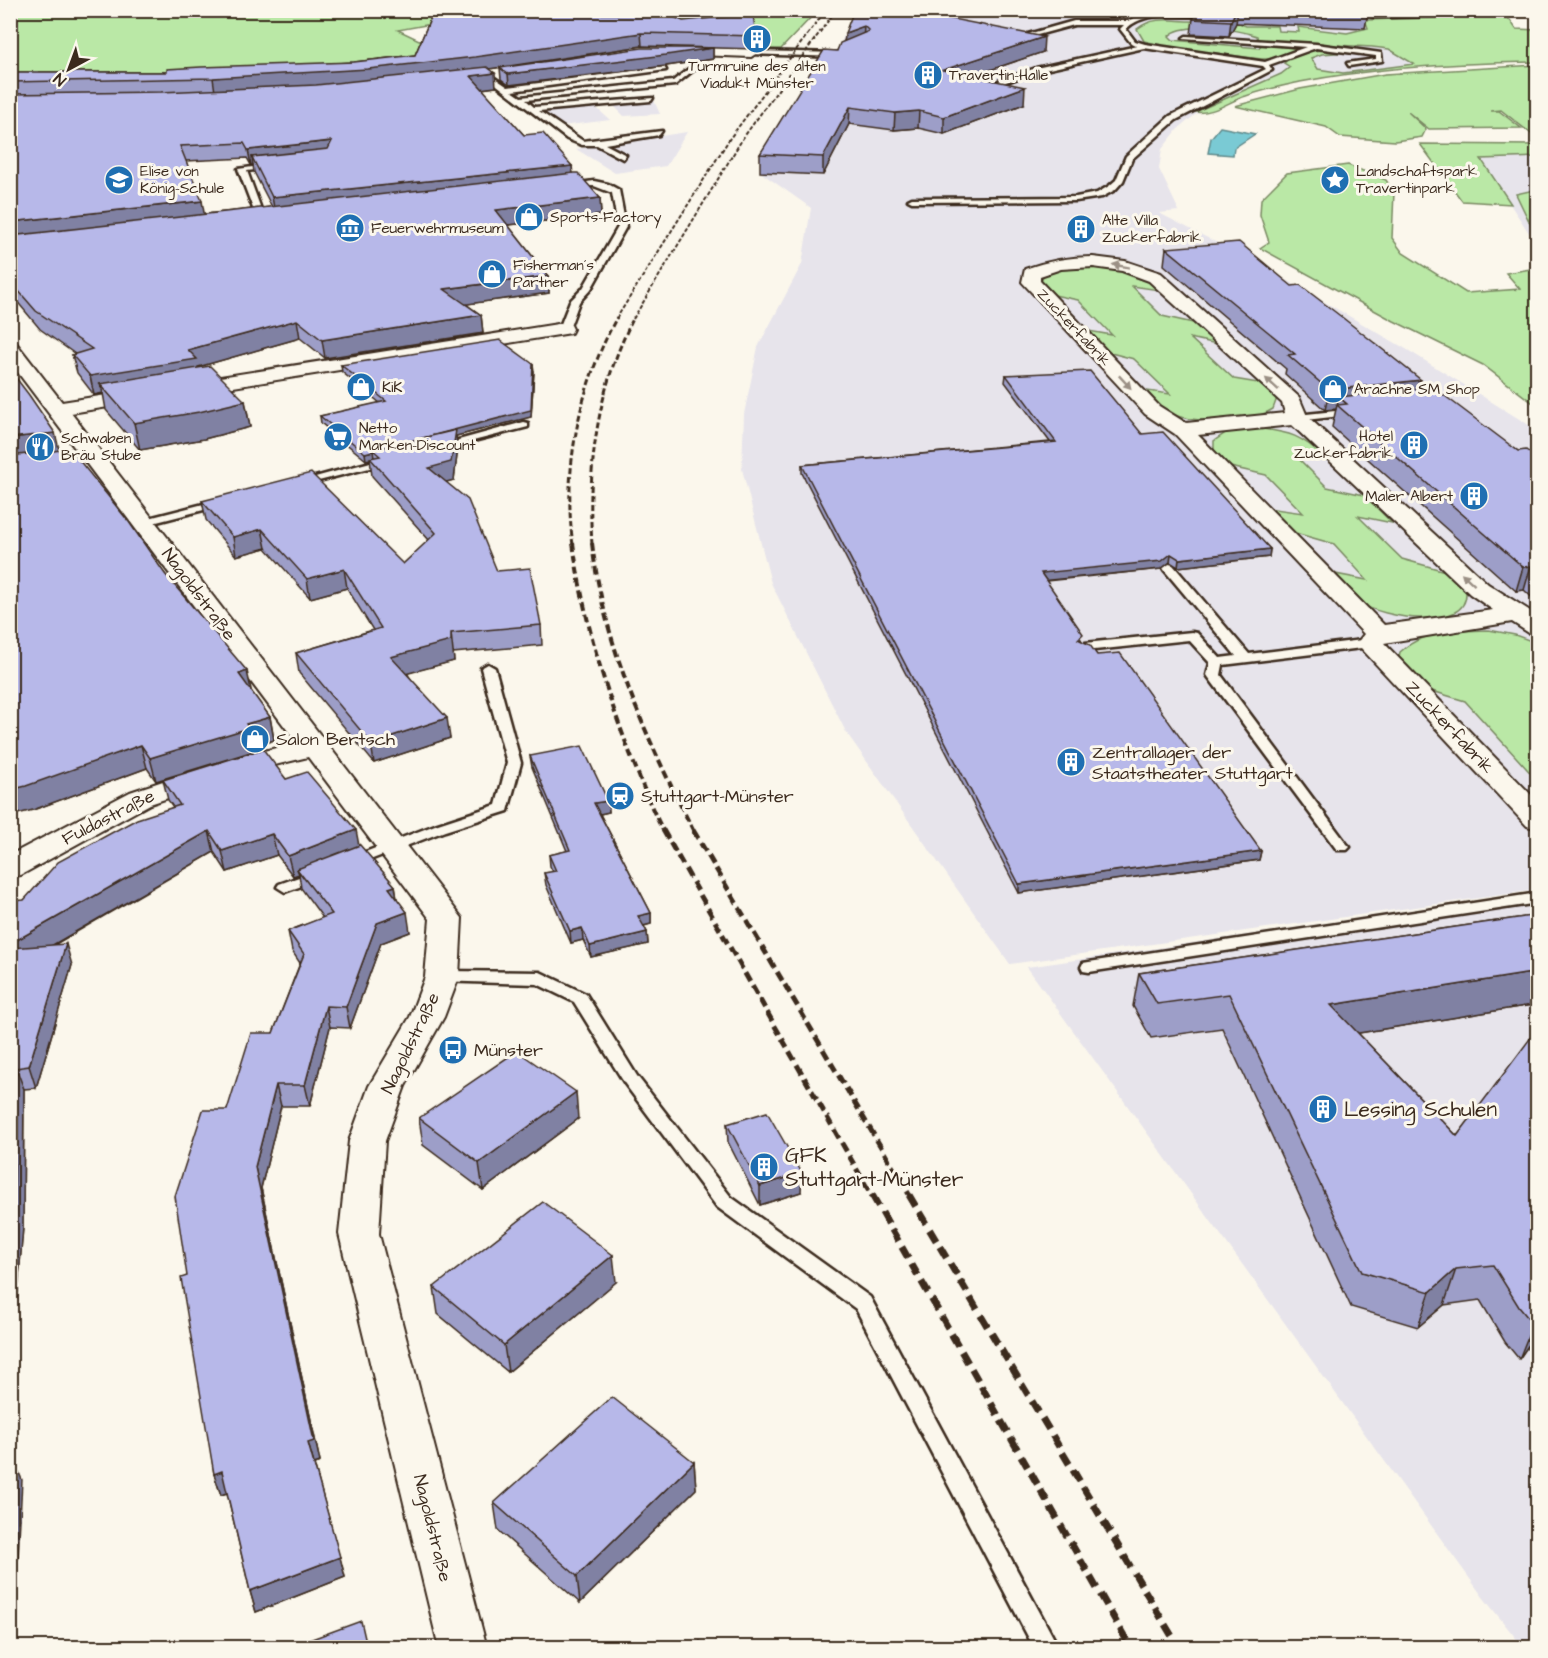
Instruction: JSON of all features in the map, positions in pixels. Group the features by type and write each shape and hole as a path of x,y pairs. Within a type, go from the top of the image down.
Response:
{"main road":[{"path":"1376,13 1511,10"}],"street":[{"path":"661,51 751,53"},
{"path":"482,75 510,71"},
{"path":"241,221 258,214"},
{"name":"Zuckerfabrik","path":"1538,628 1526,613 1479,589 1297,418 1292,401 1155,276 1141,270 1100,262 1074,262 1046,267 1031,273 1031,282 1152,410 1182,430 1538,820"},
{"path":"60,409 564,329"},
{"name":"Nagoldstraße","path":"10,348 60,409 85,458 145,522 446,918 442,977 427,1017 387,1086 367,1142 359,1234 463,1647"},
{"path":"1182,430 1297,418"},
{"path":"1374,638 1526,613"},
{"name":"Fuldastraße","path":"10,868 140,798 236,766 314,747"}],"lane":[{"path":"1218,10 1218,14 1206,16 1155,15 1137,18 1123,29 1126,36 1144,46 1265,64 1317,46"},
{"path":"1030,34 1074,23 1128,23"},
{"path":"1186,38 1317,46 1379,54 1379,61 1349,64"},
{"path":"976,90 1038,69 1144,46"},
{"path":"751,53 844,54"},
{"path":"912,200 1076,199 1099,195 1119,181 1129,158 1173,118 1270,69 1265,64"},
{"path":"520,99 675,83 693,68"},
{"path":"510,89 663,69"},
{"path":"482,75 510,89 570,137 582,143 598,143 659,133"},
{"path":"533,109 651,99"},
{"path":"598,143 623,157"},
{"path":"258,214 242,169 286,164"},
{"path":"564,186 596,183 608,186 616,192 622,227 587,289 575,301 564,329"},
{"path":"1297,418 1366,411"},
{"path":"423,451 524,425"},
{"path":"285,486 400,457"},
{"path":"145,522 234,499"},
{"path":"1168,568 1246,659"},
{"path":"1085,647 1192,636 1217,662"},
{"path":"1217,662 1374,638"},
{"path":"1217,662 1214,675 1342,847"},
{"path":"285,887 440,828 503,808 514,763 488,668"},
{"path":"1089,967 1538,898"},
{"path":"442,977 540,978 580,998 631,1080 724,1202 863,1303 1047,1647"}],"shaded area":[{"path":"855,11 1371,11 1414,18 1417,65 1292,81 1212,106 1195,115 1178,129 1162,149 1159,169 1179,211 1159,213 1264,267 1406,349 1537,430 1537,890 1010,964 846,732 771,583 742,469 744,414 758,347 802,264 811,208 760,172 889,51 838,49"},
{"path":"652,96 660,114 624,116 609,101"},
{"path":"593,105 610,120 561,126 541,111"},
{"path":"687,132 666,166 615,173 576,149"},
{"path":"1537,157 1537,245 1480,159"},
{"path":"1537,893 1538,1331 1534,1337 1538,1340 1537,1647 1523,1647 1483,1597 1027,967"}],"green space":[{"path":"10,11 482,11 448,21 398,30 419,40 549,20 639,27 679,11 817,11 781,49 695,48 689,43 720,39 412,64 11,83"},
{"path":"1239,16 1241,24 1246,26 1277,26 1278,31 1299,32 1298,27 1347,33 1368,28 1365,20 1496,16 1510,20 1516,29 1537,30 1537,62 1418,67 1329,77 1266,90 1240,98 1215,110 1195,112 1281,74 1290,67 1284,63 1305,52 1346,50 1349,52 1322,54 1311,58 1318,69 1343,73 1414,64 1389,49 1258,41 1257,36 1225,29 1186,29 1176,31 1169,36 1173,40 1259,48 1262,44 1302,49 1272,59 1261,59 1168,47 1144,41 1137,29 1144,24 1159,20 1197,21"},
{"path":"1537,65 1537,136 1501,110 1491,111 1499,111 1521,128 1429,129 1408,112 1426,129 1422,137 1395,141 1340,137 1326,127 1235,106 1300,89 1385,74"},
{"path":"1420,144 1537,145 1537,157 1481,159 1511,204 1462,201"},
{"path":"1348,165 1386,180 1394,192 1392,238 1403,253 1466,293 1520,289 1506,273 1537,268 1537,406 1483,365 1394,321 1260,248 1269,242 1260,215 1261,199 1287,173"},
{"path":"1537,191 1537,238 1516,194"},
{"path":"1102,266 1142,275 1159,290 1132,286 1162,316 1193,323 1217,344 1190,338 1234,379 1258,383 1277,398 1273,409 1250,418 1207,421 1180,417 1157,406 1140,390 1170,394 1134,359 1103,351 1083,330 1112,335 1078,300 1049,294 1040,284 1043,276 1055,270"},
{"path":"1254,428 1287,433 1319,452 1328,460 1295,455 1327,487 1364,495 1392,523 1358,516 1402,559 1445,571 1466,592 1463,605 1453,613 1422,618 1386,613 1360,603 1352,597 1330,573 1367,580 1334,544 1292,532 1268,508 1303,513 1266,475 1226,466 1214,451 1214,441 1227,432"},
{"path":"1489,630 1515,635 1537,643 1537,780 1465,701 1419,687 1398,661 1400,652 1419,639 1442,633"}],"water":[{"path":"1220,127 1255,134 1234,148 1233,155 1208,153 1211,138"}],"building":[{"path":"434,10 568,10 595,14 625,14 638,10 657,10 683,21 753,14 756,36 641,33 475,57 368,69 213,78 10,82 10,72 167,72 167,69 354,62 415,55"},
{"path":"854,10 907,10 1044,37 943,70 1025,87 944,117 919,111 895,113 850,107 823,157 760,154 824,50 837,51 840,43 869,31 864,26 845,33"},
{"path":"1198,10 1236,10 1231,21 1193,19"},
{"path":"1314,10 1367,10 1368,12"},
{"path":"642,48 713,48 508,74 500,68"},
{"path":"487,67 495,73 471,76 524,135 543,133 572,166 272,197 252,157 328,149 332,141 248,150 244,143 180,146 202,201 10,222 10,94 161,92 316,85"},
{"path":"578,173 600,198 496,210 548,276 444,289 481,315 322,340 297,320 188,350 197,359 90,376 72,355 92,349 36,311 10,281 10,236"},
{"path":"1239,242 1292,286 1300,285 1421,380 1329,390 1288,355 1295,354 1166,248"},
{"path":"500,340 533,364 531,410 365,453 320,416 386,401 341,365"},
{"path":"210,366 245,401 199,412 134,423 100,384"},
{"path":"10,370 29,395 55,433 10,438"},
{"name":"Zentrallager der Staatstheater Stuttgart","path":"1090,371 1142,434 1163,432 1270,549 1179,559 1171,554 1162,561 1041,573 1083,634 1078,639 1090,645 1097,655 1120,653 1261,851 1019,884 802,465 1056,442 1006,375"},
{"path":"1433,387 1518,451 1526,450 1538,459 1538,572 1531,566 1523,567 1337,405 1347,404 1339,397"},
{"path":"456,430 451,462 429,468 468,500 497,571 530,568 541,625 451,633 451,641 391,657 447,718 371,743 296,653 381,628 344,569 307,579 262,529 233,537 202,501 311,473 403,564 436,533 370,458 380,456 373,450"},
{"path":"70,449 129,522 165,574 247,671 239,674 270,717 246,724 249,728 150,758 141,745 10,790 10,456"},
{"path":"582,746 608,801 594,803 651,913 638,916 647,932 590,946 582,928 570,931 544,873 556,871 549,855 570,850 530,756"},
{"path":"263,749 286,779 307,772 356,830 288,856 272,834 222,851 209,831 10,944 10,907 13,901 24,900 58,862 137,819 180,805 163,780"},
{"path":"360,845 395,886 389,888 407,912 377,923 346,1007 326,1006 305,1085 276,1085 255,1167 314,1441 308,1443 340,1557 250,1591 222,1471 214,1474 181,1278 187,1276 175,1196 203,1110 227,1110 251,1033 273,1033 304,954 288,931 332,914 297,869"},
{"name":"Lessing Schulen","path":"1538,915 1538,972 1331,1005 1457,1136 1535,1032 1536,1035 1538,1033 1538,1318 1533,1324 1519,1307 1493,1265 1456,1269 1430,1292 1362,1272 1229,994 1157,1004 1139,973"},
{"path":"66,944 29,1066 16,1068 14,1204 10,1252 10,948"},
{"path":"517,1051 576,1092 479,1163 419,1118"},
{"path":"767,1112 802,1173 760,1186 727,1124"},
{"path":"543,1202 613,1255 504,1345 434,1287"},
{"path":"612,1397 694,1462 577,1576 494,1503"},
{"path":"10,1458 13,1458 10,1495"},
{"path":"361,1621 367,1647 290,1647"},
{"path":"700,1641 709,1647 694,1647"}],"railway":[{"path":"616,319 730,138 826,10"},
{"path":"633,319 743,138 836,10"},
{"path":"573,545 570,486 577,427 593,370 616,319"},
{"path":"592,545 591,486 597,428 611,372 633,319"},
{"path":"573,543 582,597 602,675 629,751 663,830"},
{"path":"592,543 606,619 617,656 644,727 693,830"},
{"path":"663,830 872,1196"},
{"path":"693,830 910,1196"},
{"path":"872,1195 1131,1648"},
{"path":"909,1195 1179,1648"}],"place":[{"name":"Turmruine des alten Viadukt Münster","path":"757,39"},
{"name":"Travertin-Halle","path":"928,75"},
{"name":"Elise von König-Schule","path":"119,180"},
{"name":"Landschaftspark Travertinpark","path":"1335,180"},
{"name":"Sports-Factory","path":"529,217"},
{"name":"Feuerwehrmuseum","path":"350,228"},
{"name":"Alte Villa Zuckerfabrik","path":"1081,229"},
{"name":"Fisherman´s Partner","path":"492,274"},
{"name":"KiK","path":"361,387"},
{"name":"Arachne SM Shop","path":"1333,389"},
{"name":"Netto Marken-Discount","path":"338,437"},
{"name":"Hotel Zuckerfabrik","path":"1414,445"},
{"name":"Schwaben Bräu Stube","path":"40,447"},
{"name":"Maler Albert","path":"1474,496"},
{"name":"Salon Bertsch","path":"255,739"},
{"name":"Zentrallager der Staatstheater Stuttgart","path":"1071,762"},
{"name":"Stuttgart-Münster","path":"620,796"},
{"name":"Münster","path":"453,1050"},
{"name":"Lessing Schulen","path":"1323,1109"},
{"name":"GFK Stuttgart-Münster","path":"764,1167"}]}
